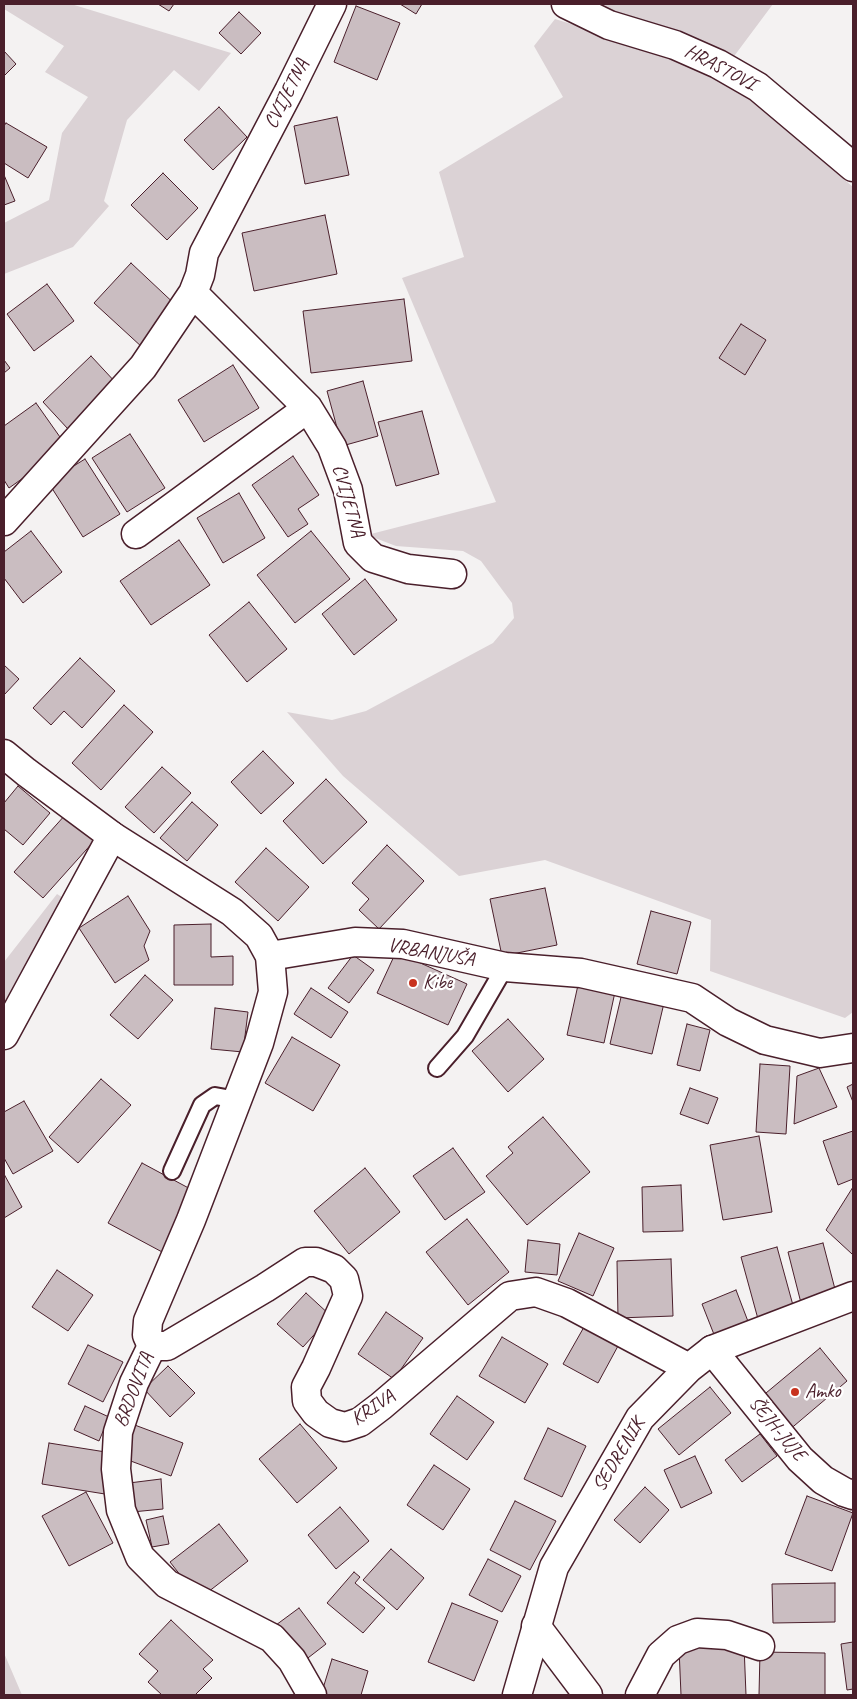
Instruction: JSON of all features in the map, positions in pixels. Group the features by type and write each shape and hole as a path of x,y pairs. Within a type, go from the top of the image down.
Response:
{"street":[{"name":"CVIJETNA","path":"4,521 143,368 193,293 200,275 204,254 332,4"},
{"name":"HRASTOVI","path":"566,4 609,25 675,45 734,73 758,87 853,167"},
{"name":"CVIJETNA","path":"193,293 308,408 332,447 348,490 358,543 373,558 408,569 452,574"},
{"path":"136,534 308,408"},
{"path":"4,754 112,836 232,912 259,936 270,956"},
{"path":"4,1035 112,836"},
{"name":"VRBANJUŠA","path":"270,956 355,942 403,944 505,967 581,972 692,998 728,1022 765,1040 820,1053 853,1048"},
{"name":"BRDOVITA","path":"270,956 273,992 259,1043 190,1220 148,1321 147,1335 152,1346 134,1383 118,1432 116,1469 122,1510 140,1557 167,1584 272,1638 292,1660 312,1695"},
{"name":"KRIVA","path":"152,1346 167,1346 305,1262 316,1262 334,1269 344,1279 348,1296 306,1387 307,1401 316,1413 330,1423 345,1427 360,1422 510,1296 536,1292 567,1303 689,1368"},
{"name":"SEDRENIK","path":"517,1695 554,1567 640,1418 689,1368 712,1350 853,1296"},
{"name":"ŠEJH-JUJE","path":"712,1350 800,1459 823,1480 844,1492 853,1494"},
{"path":"536,1626 588,1695"},
{"path":"640,1695 661,1655 678,1640 697,1633 720,1634 760,1646"}],"lane":[{"path":"437,1068 465,1036 505,967"},
{"path":"172,1171 202,1105 215,1096 237,1100"}],"shaded area":[{"path":"4,4 71,4 231,53 199,91 174,70 127,120 104,201 109,206 73,247 4,274 4,223 49,200 62,133 88,97 45,72 64,46 4,9"},
{"path":"578,4 773,4 732,59"},
{"path":"555,19 660,51 748,97 853,187 853,1012 845,1018 710,971 711,920 545,860 459,876 343,776 287,712 332,720 366,711 493,643 514,618 512,603 481,561 463,551 396,546 367,535 496,502 402,278 464,257 439,172 563,97 534,46"},
{"path":"57,894 65,899 4,1013 4,962"},
{"path":"4,1653 22,1695 4,1695"}],"building":[{"path":"158,4 174,4 169,11"},
{"path":"400,4 422,4 416,14"},
{"path":"356,6 400,23 377,80 334,62"},
{"path":"239,12 261,33 241,54 219,33"},
{"path":"4,51 16,64 4,76"},
{"path":"219,107 247,137 213,170 184,140"},
{"path":"337,117 349,175 305,184 294,126"},
{"path":"6,123 47,147 28,178 4,163 4,126"},
{"path":"163,173 198,208 167,240 131,205"},
{"path":"4,175 15,201 4,205"},
{"path":"325,215 337,274 254,291 242,233"},
{"path":"131,263 180,309 143,348 94,303"},
{"path":"47,284 74,321 34,351 7,314"},
{"path":"404,299 412,361 311,373 303,311"},
{"path":"741,324 766,340 745,375 719,358"},
{"path":"91,356 117,384 68,429 43,402"},
{"path":"4,360 10,368 4,373"},
{"path":"233,365 259,408 204,442 178,400"},
{"path":"363,381 378,436 342,446 327,391"},
{"path":"36,403 67,447 9,488 4,480 4,426"},
{"path":"422,411 439,474 396,486 378,422"},
{"path":"130,434 165,488 127,512 92,458"},
{"path":"293,456 319,495 298,509 308,524 288,537 252,485"},
{"path":"85,459 120,514 83,537 48,482"},
{"path":"239,493 265,538 223,563 197,518"},
{"path":"31,531 62,572 23,603 4,578 4,552"},
{"path":"311,531 350,579 295,623 257,575"},
{"path":"179,540 210,585 151,625 120,581"},
{"path":"365,579 397,620 354,655 322,614"},
{"path":"249,602 287,649 247,682 209,635"},
{"path":"80,658 115,691 82,728 64,711 51,725 33,708"},
{"path":"4,665 19,679 4,695"},
{"path":"124,705 153,732 101,790 72,763"},
{"path":"263,751 294,783 261,814 231,782"},
{"path":"162,767 191,793 154,833 125,807"},
{"path":"326,779 367,822 323,864 283,821"},
{"path":"18,786 50,813 23,845 4,829 4,803"},
{"path":"192,802 218,825 187,861 160,838"},
{"path":"66,814 95,840 43,898 14,872"},
{"path":"387,845 424,881 379,929 359,910 369,899 352,883"},
{"path":"266,848 309,887 278,921 235,882"},
{"path":"545,888 557,945 502,956 490,899"},
{"path":"128,896 150,931 144,946 149,960 115,983 79,928"},
{"path":"651,911 691,922 677,974 637,964"},
{"path":"211,924 211,957 233,956 233,985 174,985 174,925"},
{"path":"396,952 467,984 448,1025 377,993"},
{"path":"353,955 374,970 349,1003 328,988"},
{"path":"145,975 173,1000 138,1039 110,1015"},
{"path":"578,985 615,992 604,1043 567,1035"},
{"path":"311,988 348,1012 331,1038 294,1014"},
{"path":"622,993 664,1003 652,1054 610,1044"},
{"path":"215,1008 248,1012 243,1052 211,1049"},
{"path":"508,1019 544,1059 508,1092 472,1051"},
{"path":"687,1024 710,1030 700,1071 677,1065"},
{"path":"292,1037 340,1065 313,1111 265,1083"},
{"path":"760,1064 790,1066 786,1134 756,1132"},
{"path":"819,1068 837,1107 794,1124 797,1076"},
{"path":"101,1079 131,1105 78,1163 49,1137"},
{"path":"853,1084 853,1102 847,1087"},
{"path":"690,1088 718,1098 708,1124 680,1114"},
{"path":"24,1101 53,1151 13,1174 4,1158 4,1112"},
{"path":"543,1117 590,1172 527,1225 486,1176 513,1153 508,1147"},
{"path":"853,1131 853,1179 838,1185 823,1141"},
{"path":"759,1136 772,1212 723,1220 710,1145"},
{"path":"453,1148 485,1192 445,1220 413,1176"},
{"path":"142,1163 196,1192 164,1253 108,1223"},
{"path":"365,1168 400,1212 349,1254 314,1211"},
{"path":"4,1174 22,1207 4,1218"},
{"path":"681,1185 683,1231 643,1232 642,1187"},
{"path":"853,1187 853,1252 852,1254 826,1230"},
{"path":"467,1219 509,1272 468,1305 426,1252"},
{"path":"579,1233 614,1248 593,1296 558,1281"},
{"path":"528,1240 560,1244 557,1275 525,1272"},
{"path":"823,1243 836,1293 801,1303 788,1252"},
{"path":"777,1247 794,1309 758,1319 741,1257"},
{"path":"671,1259 673,1316 618,1318 617,1261"},
{"path":"57,1270 93,1295 68,1331 32,1307"},
{"path":"736,1290 749,1324 715,1337 702,1304"},
{"path":"306,1293 331,1316 303,1347 277,1324"},
{"path":"386,1312 423,1338 394,1379 358,1354"},
{"path":"584,1327 618,1346 598,1383 563,1364"},
{"path":"502,1337 548,1364 525,1403 479,1376"},
{"path":"88,1345 123,1362 103,1402 68,1384"},
{"path":"820,1348 847,1381 788,1431 760,1398"},
{"path":"168,1366 195,1393 170,1417 144,1389"},
{"path":"710,1387 731,1413 679,1455 658,1429"},
{"path":"457,1396 494,1422 467,1460 430,1434"},
{"path":"85,1406 109,1417 99,1441 74,1430"},
{"path":"132,1424 183,1443 171,1476 120,1457"},
{"path":"300,1424 337,1468 297,1503 259,1459"},
{"path":"548,1428 586,1446 562,1497 524,1479"},
{"path":"760,1434 777,1456 742,1482 725,1460"},
{"path":"49,1443 112,1453 105,1494 42,1484"},
{"path":"695,1456 712,1493 681,1508 664,1470"},
{"path":"434,1465 470,1489 443,1530 407,1505"},
{"path":"161,1479 163,1509 132,1512 129,1483"},
{"path":"645,1487 669,1510 640,1543 614,1520"},
{"path":"86,1492 113,1543 69,1566 42,1516"},
{"path":"807,1496 853,1513 832,1571 785,1554"},
{"path":"515,1501 556,1521 530,1570 490,1550"},
{"path":"340,1507 369,1541 336,1569 308,1535"},
{"path":"163,1516 169,1544 152,1547 146,1520"},
{"path":"219,1524 248,1561 199,1599 170,1562"},
{"path":"391,1549 424,1578 397,1610 363,1580"},
{"path":"488,1559 521,1576 502,1612 469,1595"},
{"path":"354,1572 360,1577 355,1583 385,1608 363,1633 327,1603"},
{"path":"835,1583 835,1622 773,1623 772,1584"},
{"path":"452,1603 498,1621 474,1681 428,1662"},
{"path":"299,1608 326,1644 304,1661 276,1625"},
{"path":"171,1620 213,1660 203,1669 212,1678 195,1695 162,1695 148,1682 158,1671 139,1654"},
{"path":"853,1642 853,1689 847,1690 841,1644"},
{"path":"744,1645 746,1695 681,1695 679,1648"},
{"path":"760,1652 825,1653 825,1695 759,1695"},
{"path":"332,1659 368,1671 361,1695 321,1695"}],"place":[{"name":"Kibe","path":"413,983"},
{"name":"Amko","path":"795,1392"}]}
